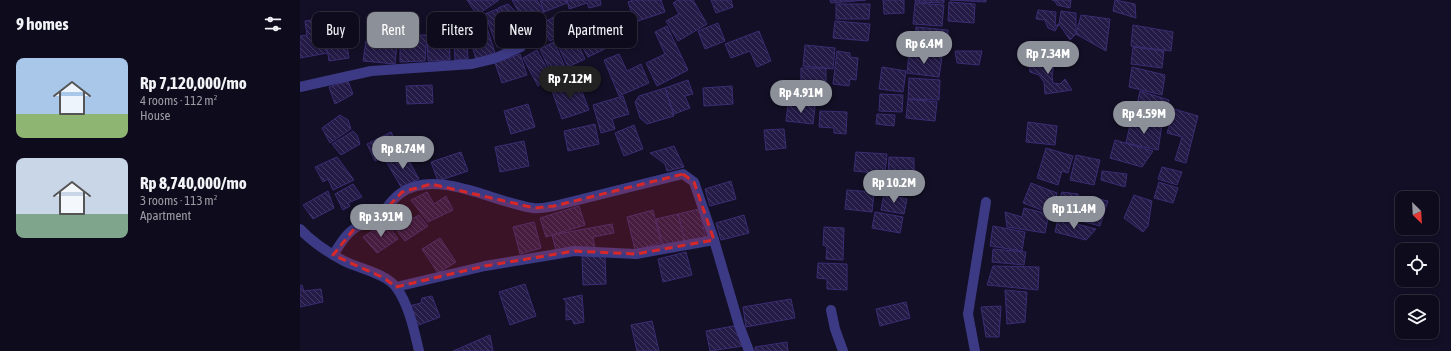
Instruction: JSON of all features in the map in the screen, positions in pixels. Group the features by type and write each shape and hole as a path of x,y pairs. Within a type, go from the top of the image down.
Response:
{"street":[{"path":"300,87 371,71 472,64 493,59 519,48"},
{"path":"333,255 354,229 373,223 388,204 402,192 418,186 431,184 448,186 514,205 535,208 562,205 683,174 694,182 714,240 739,325 749,351"},
{"path":"975,351 968,314 986,202"},
{"path":"300,229 315,244 333,255 384,278 396,287 414,328 418,351"},
{"path":"396,287 485,266 574,251 636,254 714,240"},
{"path":"831,310 835,329 843,351"}],"highlighted area":[{"path":"683,174 694,182 714,240 636,254 574,251 485,266 396,287 384,278 333,255 354,229 373,223 402,192 431,184 535,208 554,206"}],"building":[{"path":"467,0 499,0 481,12 475,12"},
{"path":"512,0 537,0 544,12 534,12 533,10 529,12 519,12"},
{"path":"540,0 566,0 567,3 544,12"},
{"path":"567,0 600,0 601,5 589,8 587,3 569,9"},
{"path":"633,0 661,0 665,12 637,21 637,12 632,12 628,2"},
{"path":"678,0 693,0 707,24 678,41 666,21 679,14 673,3"},
{"path":"711,0 731,0 733,7 716,13"},
{"path":"830,0 866,0 831,3"},
{"path":"883,0 904,0 904,13 884,14"},
{"path":"915,0 944,0 944,3 915,2"},
{"path":"950,0 986,0 986,2"},
{"path":"1052,0 1071,0 1070,8 1057,5 1055,1"},
{"path":"1115,0 1135,4 1136,18 1113,11"},
{"path":"949,2 975,4 974,23 948,21"},
{"path":"915,3 944,5 942,26 913,24"},
{"path":"508,4 516,12 500,12 498,8"},
{"path":"836,4 870,4 869,19 836,19"},
{"path":"497,9 498,12 495,12 495,42 487,20 487,13"},
{"path":"1038,10 1056,12 1055,26 1059,24 1055,31 1048,28 1045,20 1036,19"},
{"path":"1061,11 1076,13 1076,34 1070,40 1059,24"},
{"path":"1081,15 1110,19 1106,51 1076,34"},
{"path":"554,17 554,39 550,41 546,33 546,21"},
{"path":"312,20 312,48 327,48 328,53 300,58 300,36 307,35 305,21"},
{"path":"835,21 870,24 868,41 833,38"},
{"path":"718,23 725,41 705,49 698,31"},
{"path":"1133,25 1173,32 1171,51 1131,46"},
{"path":"667,26 688,70 657,86 646,63 665,54 655,32"},
{"path":"916,27 948,30 946,52 914,49"},
{"path":"487,28 495,53 476,59 473,48 487,48"},
{"path":"759,31 771,61 757,67 750,51 731,58 725,44"},
{"path":"419,35 427,35 425,61 400,62 400,48 419,48"},
{"path":"366,41 367,48 397,48 395,64 363,61"},
{"path":"554,42 554,48 557,48 566,69 552,75 540,49 546,48 546,46"},
{"path":"805,45 835,48 833,69 803,66"},
{"path":"1133,47 1164,51 1162,68 1131,64"},
{"path":"327,48 347,48 349,58 329,61"},
{"path":"428,48 450,48 450,60 428,61"},
{"path":"454,48 467,48 468,59 455,60"},
{"path":"559,48 580,48 585,59 568,67"},
{"path":"583,48 605,49 588,57"},
{"path":"537,50 552,78 538,86 523,58"},
{"path":"837,51 850,53 850,57 858,58 856,80 850,79 849,86 833,84"},
{"path":"955,51 982,51 979,65 957,63"},
{"path":"909,53 942,57 939,77 907,73"},
{"path":"520,54 527,75 502,83 495,63"},
{"path":"619,54 627,71 641,64 649,83 619,96 604,60"},
{"path":"1051,57 1054,64 1052,76 1053,83 1060,84 1065,79 1072,90 1045,94 1044,82 1039,75 1030,72 1029,62 1038,58"},
{"path":"882,67 906,71 903,92 879,89"},
{"path":"1132,67 1165,75 1162,95 1129,87"},
{"path":"801,68 826,68 826,86 801,86"},
{"path":"909,78 940,80 939,100 908,99"},
{"path":"688,80 693,94 685,96 690,108 674,114 665,88"},
{"path":"348,81 353,94 335,104 329,87"},
{"path":"578,81 589,110 562,119 552,91"},
{"path":"432,85 433,103 407,104 406,86"},
{"path":"732,86 733,104 704,106 703,88"},
{"path":"665,88 674,116 647,124 640,118 635,102 639,96"},
{"path":"1140,91 1169,100 1164,121 1135,113"},
{"path":"880,94 903,95 902,112 879,111"},
{"path":"623,96 629,114 612,119 615,129 601,133 593,105"},
{"path":"908,99 937,102 935,121 906,118"},
{"path":"528,104 535,127 511,134 504,111"},
{"path":"788,104 815,106 813,124 786,121"},
{"path":"1174,109 1198,116 1186,163 1175,160 1182,137 1167,133"},
{"path":"820,111 847,112 846,134 834,133 834,128 819,127"},
{"path":"877,114 895,115 894,126 876,124"},
{"path":"340,115 348,120 351,129 330,143 322,128"},
{"path":"1131,120 1162,125 1158,150 1126,143"},
{"path":"1028,122 1057,126 1055,145 1026,142"},
{"path":"595,124 599,144 568,151 564,131"},
{"path":"634,125 643,149 624,156 615,133"},
{"path":"784,129 786,148 766,150 764,130"},
{"path":"353,131 357,135 360,144 341,155 332,144"},
{"path":"391,132 400,150 375,161 367,144"},
{"path":"1115,140 1153,151 1142,167 1110,158"},
{"path":"524,141 529,166 500,172 495,147"},
{"path":"674,146 684,167 667,171 665,164 650,153"},
{"path":"1046,148 1073,156 1068,173 1062,171 1058,185 1037,178"},
{"path":"403,150 419,179 401,187 386,161 399,155"},
{"path":"461,152 468,171 438,181 431,162"},
{"path":"856,152 887,154 885,174 854,171"},
{"path":"1076,155 1100,160 1094,185 1070,180"},
{"path":"337,157 354,180 333,190 328,179 323,182 315,167"},
{"path":"889,157 914,158 914,176 888,175"},
{"path":"1162,167 1182,172 1177,185 1158,179"},
{"path":"1102,171 1127,174 1125,187 1101,180"},
{"path":"731,181 736,199 710,206 705,189"},
{"path":"1159,182 1178,188 1173,203 1154,198"},
{"path":"1031,183 1057,193 1055,201 1048,200 1047,212 1023,203"},
{"path":"353,184 362,197 348,203 350,206 343,210 335,194"},
{"path":"847,190 874,192 872,212 845,209"},
{"path":"328,191 334,208 313,219 303,205"},
{"path":"427,192 434,204 446,196 453,210 428,222 411,200"},
{"path":"1062,192 1078,194 1078,208 1085,210 1089,197 1108,201 1100,226 1054,214"},
{"path":"884,194 907,199 904,214 881,210"},
{"path":"1134,195 1152,201 1148,226 1143,232 1124,218"},
{"path":"404,206 412,219 419,215 428,226 405,241 386,217"},
{"path":"579,206 585,225 546,237 540,218"},
{"path":"1024,208 1049,214 1045,233 1007,227 1005,212 1022,217"},
{"path":"699,209 706,238 685,244 678,214"},
{"path":"653,210 661,243 635,250 627,217"},
{"path":"875,212 903,217 900,233 872,228"},
{"path":"678,214 685,241 663,246 656,219"},
{"path":"744,215 749,233 721,240 716,223"},
{"path":"1058,219 1096,229 1086,240 1055,232"},
{"path":"386,222 398,239 377,253 363,237"},
{"path":"534,222 541,248 520,254 513,227"},
{"path":"612,224 614,233 593,237 595,248 557,254 552,235"},
{"path":"993,226 1025,232 1022,251 990,246"},
{"path":"824,227 844,228 843,260 826,259 827,247 823,245"},
{"path":"440,238 456,262 438,273 422,249"},
{"path":"993,249 1026,252 1024,265 992,262"},
{"path":"686,252 692,275 663,282 658,259"},
{"path":"605,255 606,284 583,285 582,256"},
{"path":"818,263 847,264 847,290 827,289 827,279 817,278"},
{"path":"993,266 1039,267 1038,290 987,285"},
{"path":"525,284 536,316 510,325 499,292"},
{"path":"302,285 304,291 321,289 323,302 300,307 300,286"},
{"path":"1005,290 1027,292 1025,322 1007,324"},
{"path":"582,295 584,322 574,324 572,319 566,320 566,301 563,299"},
{"path":"432,296 440,317 416,326 409,306 421,303 422,298"},
{"path":"791,299 795,318 746,327 743,307"},
{"path":"906,302 910,318 880,326 876,309"},
{"path":"1001,306 999,337 986,337 981,307"},
{"path":"652,321 659,351 637,351 631,325"},
{"path":"739,325 743,346 710,351 706,331"},
{"path":"490,335 493,351 453,351"},
{"path":"787,342 788,351 755,351 755,347"}]}
